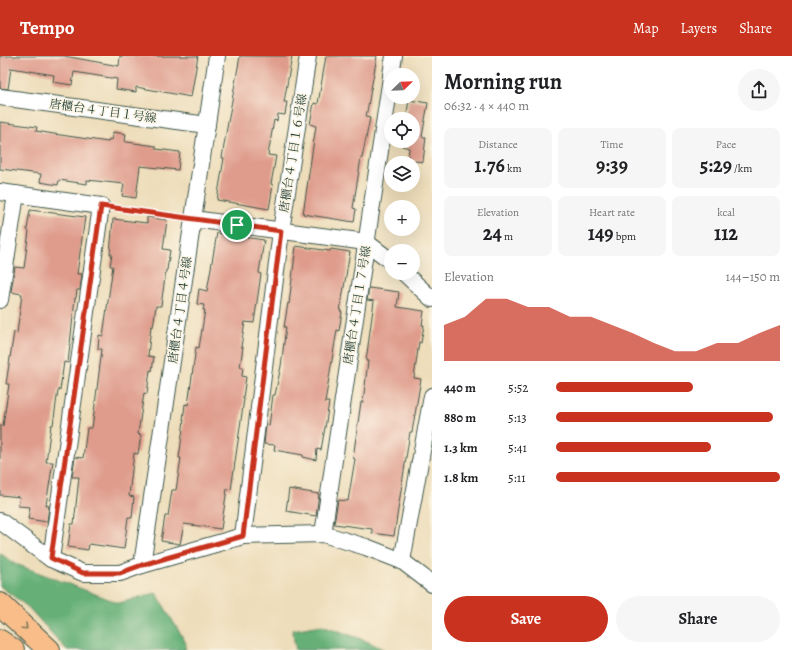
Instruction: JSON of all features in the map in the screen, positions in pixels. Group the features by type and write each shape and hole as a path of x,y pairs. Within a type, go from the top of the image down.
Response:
{"highway":[{"path":"0,604 49,650"},
{"path":"0,641 13,650"}],"street":[{"name":"唐櫃台４丁目４号線","path":"142,565 217,56"},
{"name":"唐櫃台４丁目１６号線","path":"243,536 281,231 308,56"},
{"name":"唐櫃台４丁目１７号線","path":"392,68 394,56"},
{"name":"唐櫃台４丁目１号線","path":"0,97 207,125"},
{"name":"唐櫃台４丁目１７号線","path":"323,534 387,104"},
{"path":"0,192 101,206 51,558"},
{"path":"0,300 16,194"},
{"path":"193,219 366,242 384,256"},
{"path":"412,280 432,299"},
{"path":"402,561 432,396"},
{"path":"0,521 51,558 83,573 120,573 142,565 243,536 323,534 366,547 402,561 432,584"}],"path":[{"path":"101,206 193,219"}],"green space":[{"path":"0,553 13,563 119,603 156,593 186,643 185,650 67,650 28,607 0,586"},
{"path":"322,625 364,640 385,650 296,650 292,630"}],"building":[{"path":"0,56 64,56 119,66 120,56 198,56 191,97 136,87 136,92 116,89 117,79 74,72 72,85 53,82 54,75 11,68 8,89 0,88"},
{"path":"240,56 292,56 284,102 287,102 285,115 278,114 277,121 274,120 268,155 276,156 271,184 273,185 269,209 217,200 224,158 222,158 225,139"},
{"path":"326,56 377,56 366,117 370,118 361,158 353,208 356,209 354,222 303,214 316,126 310,124 314,103 318,104"},
{"path":"420,102 428,103 422,137 426,137 423,162 420,162 420,156 408,156 409,148 420,148 420,112 407,112 408,104 420,104"},
{"path":"0,122 37,127 36,131 108,142 109,139 112,140 113,132 126,134 125,142 156,146 156,149 180,152 178,170 140,166 136,198 122,196 124,184 87,180 87,184 59,180 58,185 40,182 41,174 0,169"},
{"path":"30,210 85,217 77,274 82,274 80,290 77,290 75,298 68,363 64,362 53,425 51,425 46,462 53,462 46,505 49,506 47,522 28,519 30,507 18,506 20,497 0,495 0,426 3,426 9,384 6,384 14,332 17,333 22,294 11,292 15,267 24,268"},
{"path":"147,217 167,220 163,249 170,250 161,306 156,306 153,327 151,326 148,356 154,357 152,371 150,370 147,394 144,393 138,434 141,435 138,454 134,453 129,496 134,497 132,518 128,517 124,549 89,544 88,550 68,547 71,524 74,524 79,477 72,477 75,457 83,458 87,428 92,428 102,349 98,349 99,335 103,336 113,266 110,266 112,254 110,254 113,219 147,223"},
{"path":"217,233 264,240 259,273 261,274 254,323 245,322 241,347 243,347 240,367 243,367 242,376 246,377 244,399 231,490 227,489 221,529 184,524 180,544 161,541 165,516 168,516 172,490 176,490 181,458 179,458 185,404 188,405 196,347 199,348 205,310 203,310 204,305 197,304 199,289 207,291"},
{"path":"296,246 330,251 331,249 350,252 340,311 342,312 339,331 337,330 325,402 329,402 326,422 321,450 317,449 316,460 303,457 303,455 274,450 275,445 264,444 266,425 269,426 273,395 275,395 281,366 286,327 284,327 288,303 289,304"},
{"path":"369,288 399,292 397,307 424,311 422,325 424,325 421,343 419,342 414,378 421,379 412,432 410,432 394,536 372,533 372,529 334,524 338,500 348,501 355,459 353,458 361,402 363,402 368,361 366,361 374,301 367,300"},
{"path":"289,489 319,494 316,516 286,511"}],"route":[{"path":"101,206 237,225 281,231 243,536 142,565 120,573 83,573 51,558 101,206"}]}
